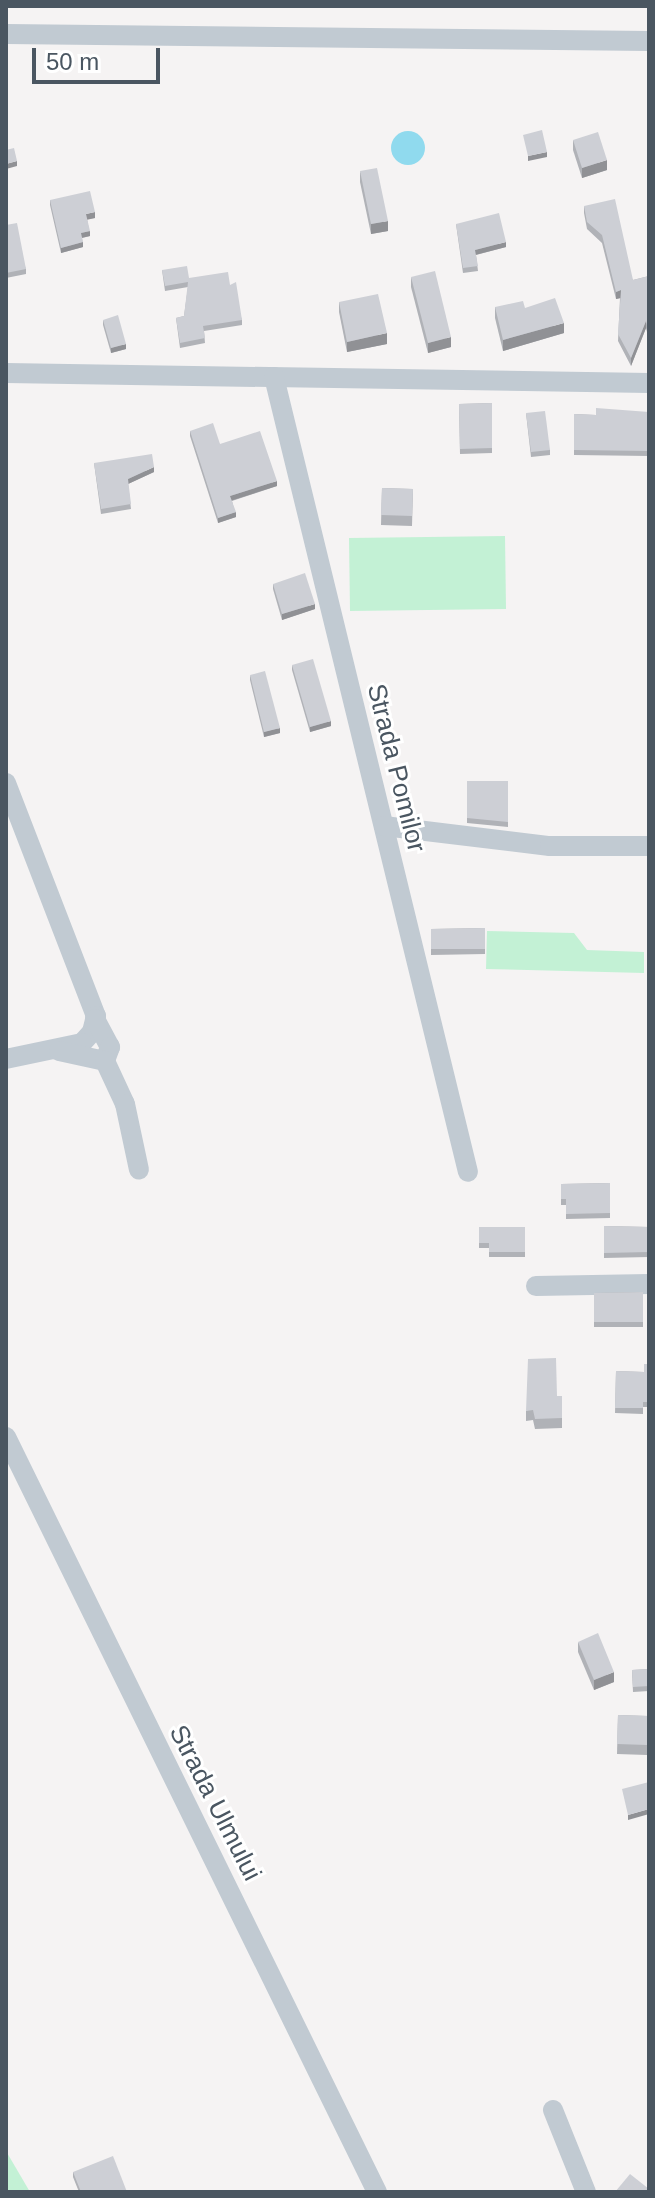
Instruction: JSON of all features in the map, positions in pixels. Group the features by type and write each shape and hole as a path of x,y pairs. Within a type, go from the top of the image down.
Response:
{"street":[{"path":"6,34 649,41"},
{"path":"6,373 649,383"},
{"name":"Strada Pomilor","path":"274,377 468,1172"},
{"path":"6,783 95,1019 110,1047 105,1061 125,1104 139,1170"},
{"path":"384,826 550,846 649,846"},
{"path":"6,1059 82,1043 95,1019"},
{"path":"51,1049 105,1061"},
{"path":"536,1286 649,1284"},
{"name":"Strada Ulmului","path":"6,1437 377,2192"},
{"path":"553,2110 586,2192"}],"green space":[{"path":"505,536 506,609 350,611 349,538"},
{"path":"487,931 574,933 587,950 644,952 644,973 486,969"},
{"path":"6,2151 30,2192 6,2192"}],"water":[{"path":"408,131 420,136 425,148 420,160 408,165 396,160 391,148 396,136"}],"building":[{"path":"542,130 547,152 528,156 523,135"},
{"path":"598,132 607,160 582,168 573,140"},
{"path":"14,148 17,161 6,164 6,150"},
{"path":"377,168 388,221 371,224 360,171"},
{"path":"90,191 95,212 86,214 90,231 81,233 83,242 61,248 50,200"},
{"path":"615,199 633,280 649,276 649,333 646,321 631,358 618,334 621,290 616,292 602,235 587,222 584,206"},
{"path":"499,213 506,242 475,250 478,266 463,268 456,224"},
{"path":"17,223 26,269 6,273 6,225"},
{"path":"187,266 189,278 228,272 230,285 236,282 242,320 203,326 205,338 180,343 176,318 184,316 188,282 165,286 162,270"},
{"path":"435,271 451,337 428,343 411,277"},
{"path":"378,294 387,333 347,342 339,302"},
{"path":"555,298 564,323 503,340 495,307 523,301 525,308"},
{"path":"118,315 126,344 111,348 103,320"},
{"path":"492,403 492,448 460,449 459,404"},
{"path":"596,408 649,412 649,451 574,450 574,414 596,415"},
{"path":"545,411 550,450 531,452 526,413"},
{"path":"213,423 220,444 260,431 277,481 230,496 236,512 218,518 190,431"},
{"path":"152,454 154,467 128,479 131,504 101,509 94,463"},
{"path":"382,488 413,489 412,516 381,515"},
{"path":"305,573 315,604 282,614 273,584"},
{"path":"313,659 331,721 310,727 292,665"},
{"path":"265,671 280,728 264,732 250,675"},
{"path":"467,781 508,781 508,822 467,818"},
{"path":"485,928 485,949 431,949 431,929"},
{"path":"610,1183 610,1213 566,1214 566,1199 561,1199 561,1184"},
{"path":"604,1226 649,1227 649,1252 604,1253"},
{"path":"479,1227 525,1227 525,1252 489,1252 489,1243 479,1243"},
{"path":"643,1292 643,1322 594,1322 594,1293"},
{"path":"556,1358 557,1396 562,1396 562,1418 535,1419 533,1410 526,1411 528,1359"},
{"path":"644,1364 649,1364 649,1402 643,1402 643,1408 615,1408 616,1371 644,1372"},
{"path":"598,1633 614,1672 594,1680 578,1642"},
{"path":"649,1669 649,1686 633,1687 632,1670"},
{"path":"618,1715 648,1716 647,1745 617,1744"},
{"path":"649,1782 649,1809 628,1815 622,1789"},
{"path":"113,2156 127,2192 81,2192 73,2172"},
{"path":"630,2174 649,2189 649,2192 615,2192"}]}
